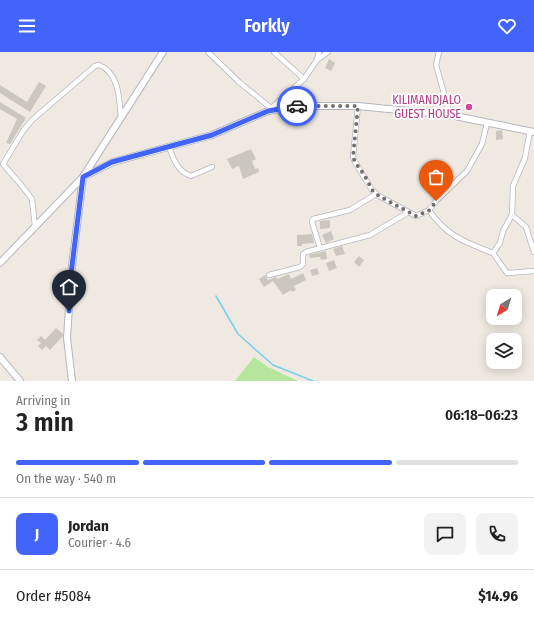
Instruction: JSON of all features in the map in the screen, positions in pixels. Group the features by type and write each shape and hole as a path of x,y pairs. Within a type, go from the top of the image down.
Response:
{"street":[{"path":"0,263 83,177 163,52"},
{"path":"208,52 270,110"},
{"path":"274,52 304,79"},
{"path":"270,110 304,79 317,60 320,52"},
{"path":"317,60 328,52"},
{"path":"439,52 436,65 450,115"},
{"path":"35,226 32,199 3,164 23,131 32,120 99,65 110,73 119,89 121,118"},
{"path":"83,177 112,162 212,135 270,110 298,106 358,106 450,115 532,131 525,158 513,186 512,214 503,231 500,243 493,253"},
{"path":"358,106 354,159 376,194 407,213 419,216 430,210 436,201 462,178 471,166 482,144 487,123"},
{"path":"169,147 176,166 186,175 191,176 212,167"},
{"path":"72,381 68,323 71,274 83,177"},
{"path":"320,248 312,222 314,219 350,210 376,194"},
{"path":"430,210 439,225 457,238 493,253 507,273 534,271"},
{"path":"269,275 300,267 303,264 304,253 370,236 407,213"},
{"path":"512,214 526,227 534,252"},
{"path":"0,357 20,381"}],"green space":[{"path":"254,357 268,367 298,381 235,381"}],"building":[{"path":"329,59 335,63 331,71 325,68"},
{"path":"39,82 46,86 30,112 0,93 0,85 27,102"},
{"path":"0,102 26,118 10,144 6,143 17,119 0,109"},
{"path":"502,130 503,139 496,140 496,131"},
{"path":"251,149 256,159 252,161 255,169 258,168 259,172 243,179 239,166 232,169 227,159"},
{"path":"330,220 330,228 320,229 320,221"},
{"path":"331,231 334,239 326,243 322,235"},
{"path":"312,234 314,243 297,246 297,235"},
{"path":"342,246 345,254 336,256 333,249"},
{"path":"326,251 327,259 321,260 320,257 310,258 309,255"},
{"path":"359,256 364,260 359,267 354,262"},
{"path":"334,260 337,268 329,271 326,263"},
{"path":"317,268 319,274 312,276 310,270"},
{"path":"303,273 306,280 294,286 296,290 292,292 291,290 283,295 273,281 264,287 259,279 265,275 268,280 276,277 277,279 289,274 291,279"},
{"path":"56,328 63,334 63,336 50,350 46,346 42,350 38,346 41,343 37,340 41,336 45,340"}],"waterway":[{"path":"216,296 238,334 273,365 313,381"}],"way so far":[{"path":"297,106 358,106 357,136 353,157 372,190 379,196 411,215 416,216 430,210 436,201"}],"place":[{"name":"KILIMANDJALO GUEST HOUSE","path":"469,107"}],"route":[{"path":"69,311 71,274 83,177 112,162 212,135 268,111 297,106"}]}
